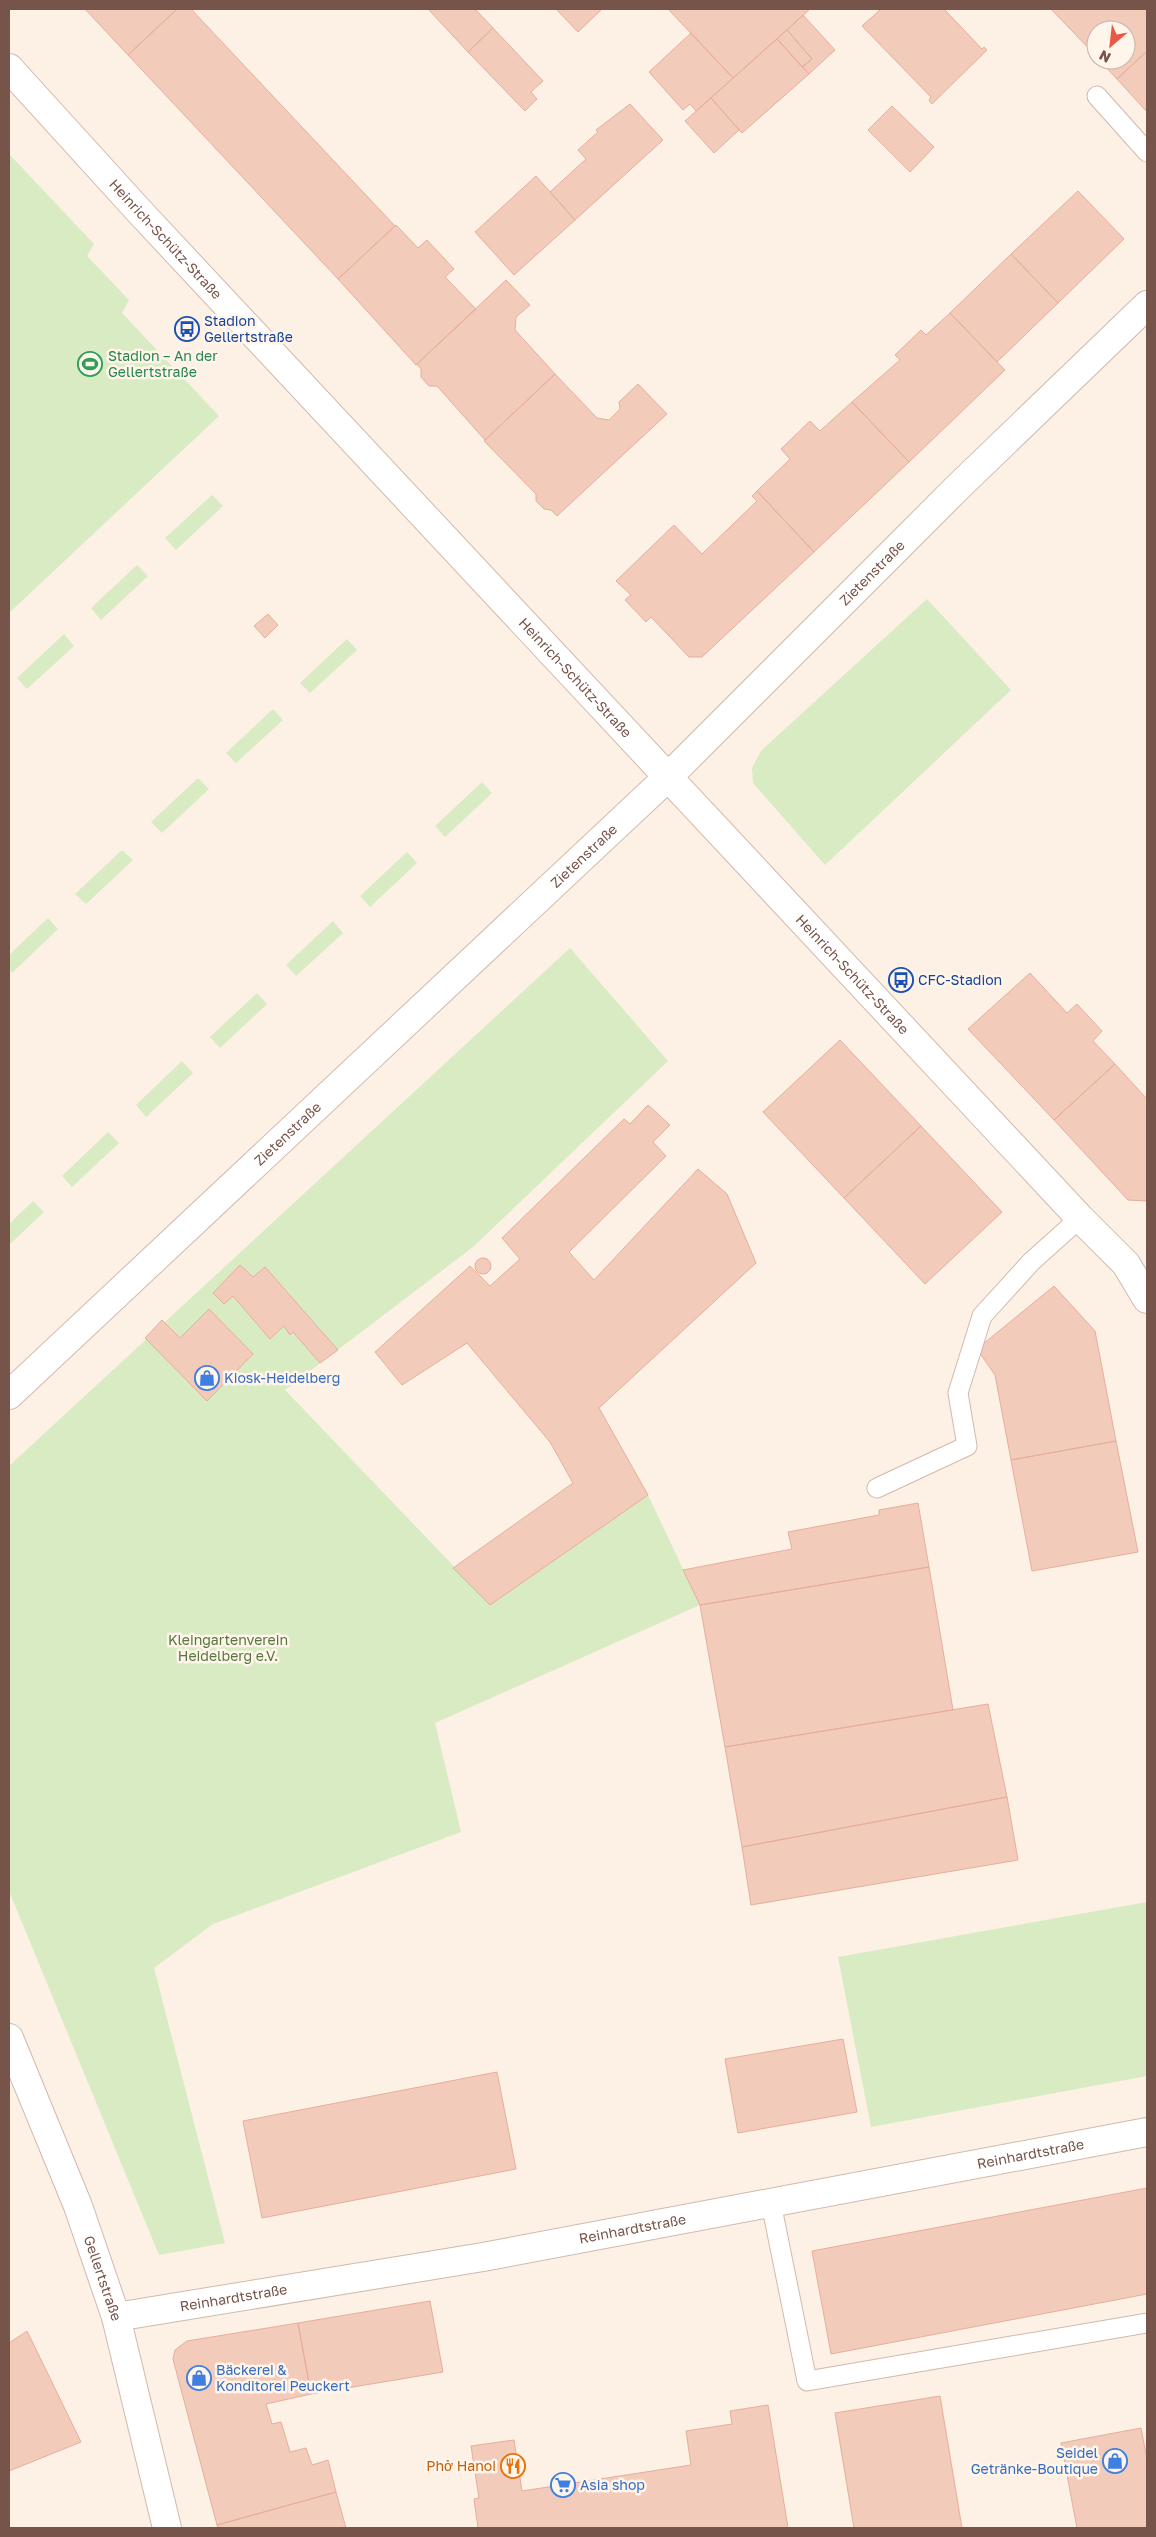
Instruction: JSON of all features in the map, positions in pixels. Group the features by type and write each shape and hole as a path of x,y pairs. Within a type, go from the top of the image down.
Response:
{"street":[{"name":"Heinrich-Schütz-Straße","path":"9,68 139,211 668,778 1080,1218 1126,1264 1145,1290"},
{"name":"Zietenstraße","path":"9,1395 668,778 957,488 1147,305"},
{"name":"Gellertstraße","path":"9,2038 78,2206 116,2317 167,2528"},
{"name":"Reinhardtstraße","path":"116,2317 483,2257 1147,2132"}],"lane":[{"path":"1096,96 1147,152"},
{"path":"877,1488 967,1446 958,1393 982,1316 1031,1262 1080,1218"},
{"path":"771,2203 807,2381 1147,2323"}],"green space":[{"name":"Stadion – An der Gellertstraße","path":"9,154 94,244 87,256 129,300 122,313 219,416 9,613"},
{"path":"212,495 223,506 176,550 165,538"},
{"path":"137,565 148,576 101,620 91,608"},
{"path":"927,599 1011,690 825,865 753,783 752,768 761,751"},
{"path":"64,634 74,646 27,689 17,678"},
{"path":"347,639 357,650 310,693 300,683"},
{"path":"273,709 283,720 236,763 226,753"},
{"path":"198,778 209,789 162,833 151,822"},
{"path":"482,782 492,793 445,837 435,826"},
{"path":"122,850 133,860 86,904 75,894"},
{"path":"407,852 417,863 370,907 360,896"},
{"path":"48,918 58,929 12,973 9,970 9,955"},
{"path":"333,921 343,933 296,976 286,965"},
{"name":"Kleingartenverein Heidelberg e.V.","path":"570,948 668,1061 473,1247 285,1390 490,1604 648,1495 700,1605 435,1723 461,1832 213,1924 154,1968 225,2243 159,2255 9,1891 9,1466"},
{"path":"257,993 267,1004 220,1048 210,1037"},
{"path":"182,1061 193,1073 146,1117 136,1105"},
{"path":"108,1132 119,1143 72,1187 62,1176"},
{"path":"33,1201 44,1212 9,1245 9,1224"},
{"path":"1147,1902 1147,2076 871,2127 838,1957"}],"building":[{"path":"85,9 177,9 128,55"},
{"path":"177,9 191,9 395,226 338,279 128,55"},
{"path":"428,9 475,9 493,28 468,52"},
{"path":"556,9 602,9 578,32"},
{"path":"668,9 810,9 733,78"},
{"path":"881,9 944,9 982,49 984,47 987,50 932,104 929,100 931,97 862,26"},
{"path":"1051,9 1147,9 1147,51 1136,61 1136,20 1086,20 1086,46"},
{"path":"803,15 835,50 809,74 802,67 812,59 787,30"},
{"path":"493,28 543,81 531,92 537,99 525,111 468,52"},
{"path":"787,30 812,59 802,67 777,39"},
{"path":"691,33 733,78 696,111 690,104 683,110 649,72"},
{"path":"777,39 809,74 742,133 711,98"},
{"path":"1147,51 1147,112 1117,79 1127,70 1136,70 1136,61"},
{"path":"1108,70 1127,70 1117,79"},
{"path":"711,98 739,130 714,153 685,121"},
{"path":"630,104 663,140 575,220 550,192 586,159 578,150 598,132 596,130"},
{"path":"892,106 934,147 910,172 868,130"},
{"path":"536,176 575,220 514,275 475,232"},
{"path":"1078,191 1124,239 1058,303 1011,254"},
{"path":"396,225 418,248 427,240 454,269 445,277 476,309 416,365 338,279"},
{"path":"1011,254 1058,303 997,362 950,313"},
{"path":"506,280 530,305 516,317 515,330 555,374 485,440 437,386 429,386 421,377 421,369 417,364"},
{"path":"950,313 1005,370 909,462 852,402 900,360 895,355 921,330 926,335"},
{"path":"555,374 597,418 609,420 620,409 619,402 638,384 667,414 557,516 551,510 544,509 536,501 536,494 484,441"},
{"path":"852,402 909,462 814,552 757,491 790,459 781,449 810,421 820,431"},
{"path":"757,491 814,552 702,657 689,657 651,617 646,622 625,600 631,595 616,581 674,525 702,554 757,501 752,496"},
{"path":"268,614 278,625 265,638 254,626"},
{"path":"1030,973 1067,1013 1077,1004 1102,1031 1093,1041 1115,1064 1054,1120 968,1029"},
{"path":"840,1040 921,1126 844,1198 763,1112"},
{"path":"1115,1064 1147,1099 1147,1201 1128,1200 1054,1120"},
{"path":"648,1105 670,1125 653,1142 666,1156 569,1252 594,1280 698,1169 727,1194 756,1263 599,1408 648,1495 490,1605 453,1568 573,1483 550,1442 467,1343 402,1385 375,1352 470,1266 490,1286 520,1259 502,1238 624,1119 630,1124"},
{"path":"921,1126 1002,1212 925,1284 844,1198"},
{"path":"483,1258 491,1266 483,1274 475,1266"},
{"path":"240,1265 253,1277 265,1267 338,1350 320,1363 293,1332 290,1335 284,1326 270,1339 233,1296 224,1304 213,1293"},
{"path":"1054,1286 1095,1331 1116,1441 1011,1460 995,1375 977,1349"},
{"name":"Kiosk-Heidelberg","path":"209,1309 253,1354 207,1401 145,1338 162,1320 180,1338"},
{"path":"1116,1441 1138,1552 1032,1571 1011,1460"},
{"path":"918,1503 929,1567 700,1605 683,1570 792,1549 788,1532 879,1515 879,1510"},
{"path":"929,1567 953,1710 725,1747 700,1605"},
{"path":"988,1704 1007,1797 742,1847 725,1747"},
{"path":"1007,1797 1018,1860 751,1905 742,1847"},
{"path":"843,2039 857,2112 738,2133 725,2059"},
{"path":"497,2072 516,2169 262,2218 243,2121"},
{"path":"1147,2188 1147,2294 831,2354 812,2251"},
{"path":"430,2301 443,2372 311,2394 298,2323"},
{"path":"298,2323 311,2394 266,2404 272,2424 281,2422 290,2452 306,2448 312,2465 328,2460 336,2492 217,2525 173,2359 175,2350 187,2341"},
{"path":"27,2331 81,2442 9,2471 9,2343"},
{"path":"940,2396 962,2528 854,2528 835,2413"},
{"path":"768,2405 788,2528 478,2528 474,2499 479,2498 471,2446 514,2440 522,2491 691,2465 686,2431 732,2424 730,2411"},
{"path":"1141,2428 1147,2459 1147,2528 1077,2528 1061,2443"},
{"path":"336,2492 346,2528 218,2528 217,2525"}],"place":[{"name":"Stadion Gellertstraße","path":"187,329"},
{"name":"Stadion – An der Gellertstraße","path":"90,364"},
{"name":"CFC-Stadion","path":"901,980"},
{"name":"Kiosk-Heidelberg","path":"207,1378"},
{"name":"Bäckerei & Konditorei Peuckert","path":"199,2378"},
{"name":"Seidel Getränke-Boutique","path":"1115,2461"},
{"name":"Phở Hanoi","path":"513,2466"},
{"name":"Asia shop","path":"563,2485"}]}
